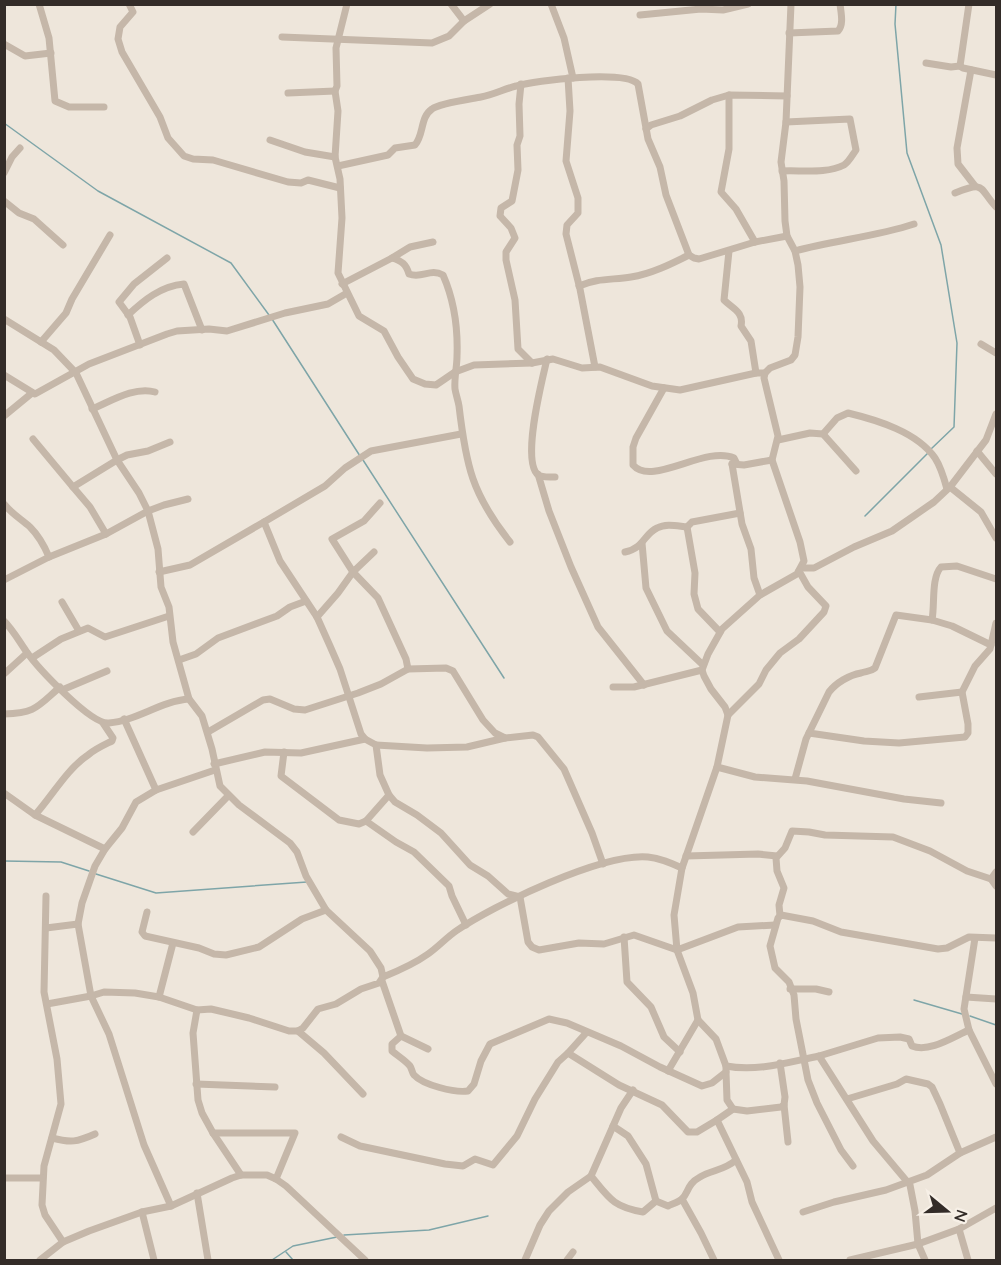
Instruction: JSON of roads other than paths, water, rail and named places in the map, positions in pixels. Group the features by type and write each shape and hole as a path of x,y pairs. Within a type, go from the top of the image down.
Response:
{"street":[{"path":"39,4 49,38 55,101 69,107 104,107"},
{"path":"129,4 133,12 120,27 118,39 122,52 160,117 168,138 184,156 213,160 288,182 301,183 308,180 340,188"},
{"path":"347,4 338,40 335,91 338,111 336,157 342,218 337,264 342,284 359,316 384,331 413,379 425,384 436,385 455,372 474,365 532,363 547,359 582,368 606,369 642,384 680,390 765,373"},
{"path":"452,4 464,21"},
{"path":"474,4 478,12"},
{"path":"282,37 432,43 449,36 464,21 490,4"},
{"path":"551,4 564,38 570,78 566,161 575,187 578,213 567,225 566,234 595,367"},
{"path":"640,15 701,9 723,10 748,4"},
{"path":"613,687 644,685 703,668 720,632 760,595 789,580 800,569 804,561 800,542 772,460 778,440 764,378 770,368 785,364 795,355 798,338 800,287 798,265 795,251 787,236 782,171 791,4"},
{"path":"789,33 838,31 841,28 842,17 840,4"},
{"path":"960,66 969,4"},
{"path":"4,44 25,56 51,53"},
{"path":"926,63 960,66 996,75"},
{"path":"971,70 957,148 958,164 975,186 986,192 996,207"},
{"path":"338,166 388,155 394,148 415,146 420,140 426,116 433,108 468,98 482,98 521,84 570,78 618,77 636,81 638,84 646,129 656,162 660,167 666,195 689,255 699,259 755,242 787,236"},
{"path":"521,84 520,136 517,145 518,170 512,201 501,208 500,216 511,228 514,238 506,252 506,260 515,300 518,349 532,363"},
{"path":"288,93 335,91"},
{"path":"646,129 651,124 680,116 712,100 729,95 787,96"},
{"path":"729,95 729,148 721,192 736,209 755,242"},
{"path":"782,171 823,170 837,167 846,164 856,150 850,119 786,122"},
{"path":"270,140 305,152 336,157"},
{"path":"4,173 12,157 20,148"},
{"path":"955,193 975,186"},
{"path":"4,201 19,213 34,219 63,245"},
{"path":"795,251 815,245 862,238 914,224"},
{"path":"41,342 66,313 110,235"},
{"path":"342,284 410,247 433,242"},
{"path":"729,251 724,300 740,314 741,326 751,341 756,373"},
{"path":"579,286 600,279 632,277 667,266 689,255"},
{"path":"140,345 129,315 119,302 134,284 167,258"},
{"path":"392,258 400,260 407,267 409,274 414,276 435,271 443,275 456,323 458,359 455,390 468,467 477,494 510,542"},
{"path":"129,315 164,288 184,284 202,330"},
{"path":"4,416 32,393 39,392 76,373 88,364 177,331 227,331 285,313 328,304 347,293"},
{"path":"4,319 54,350 76,373 117,460 140,493 148,511 158,549 160,587 169,607 173,642 189,699 202,716 208,732 220,786 228,796 290,843 297,852 306,876 326,910 370,951 381,968 382,979 401,1036 428,1049"},
{"path":"981,344 996,353"},
{"path":"547,359 532,438 533,466 564,549 598,627 644,685"},
{"path":"4,375 32,393"},
{"path":"664,388 633,447 632,459 635,468 655,471 719,455 734,458 736,462 732,464"},
{"path":"92,409 133,392 145,390 155,392"},
{"path":"823,434 837,418 848,413 897,430 921,443 929,451 949,488 976,506 989,523 996,538"},
{"path":"800,569 814,568 892,531 934,502 949,488 986,440 996,414"},
{"path":"778,440 810,433 823,434 856,471"},
{"path":"159,572 190,565 325,486 345,468 371,451 461,434"},
{"path":"33,439 90,507 106,534"},
{"path":"73,487 127,455 148,452 170,442"},
{"path":"977,451 996,474"},
{"path":"732,464 744,465 772,460"},
{"path":"732,464 740,513 751,549 754,578 760,595"},
{"path":"537,474 555,477"},
{"path":"4,580 50,557 106,534 148,511 188,499"},
{"path":"380,503 364,521 332,539 353,572 378,598 406,659 408,669"},
{"path":"4,504 42,540 50,557"},
{"path":"687,527 692,522 740,513"},
{"path":"989,523 996,518"},
{"path":"264,522 280,561 317,617 340,669 365,740 376,745 427,748 467,747 505,738 533,735 538,737 564,769 603,864"},
{"path":"625,552 637,548 657,528 671,525 687,527"},
{"path":"687,527 695,573 694,594 699,609 720,632"},
{"path":"642,543 646,588 668,631 703,668 711,689 725,707 728,715 717,767 682,868 674,915 677,950 693,993 698,1020 716,1039 726,1069 728,1100 733,1109"},
{"path":"317,617 353,572 375,552"},
{"path":"932,620 935,604 935,578 941,567 957,566 996,579"},
{"path":"728,715 759,684 766,670 780,653 799,639 824,612 826,606 808,587 800,569"},
{"path":"179,660 196,654 218,638 277,616 290,607 306,601"},
{"path":"62,602 79,631"},
{"path":"795,779 809,733 829,692 834,685 858,673 870,672 875,668 896,615 932,620 952,626 991,645"},
{"path":"4,674 30,655 79,631 88,628 105,637 169,616"},
{"path":"4,621 30,655 82,710 103,723 113,738 112,741 87,755 68,774 35,815"},
{"path":"809,733 864,741 899,743 965,737 968,733 968,724 962,692 975,666 991,645 996,623"},
{"path":"208,732 263,700 270,699 294,709 304,710 381,684 408,669 446,668 453,671 489,728 505,738"},
{"path":"4,714 27,712 61,688 107,671"},
{"path":"919,697 962,692"},
{"path":"103,723 110,723 189,699"},
{"path":"124,719 156,790"},
{"path":"171,1206 144,1145 110,1034 91,996 78,924 82,903 95,866 122,828 136,802 156,790 215,767 265,752 301,753 365,740"},
{"path":"376,745 380,776 389,795 441,833 470,865 488,876 508,894 520,897"},
{"path":"284,752 285,760 281,772 284,778 339,820 359,824 366,821 389,795"},
{"path":"717,767 755,777 795,779 941,804"},
{"path":"4,793 35,815 105,849"},
{"path":"193,832 228,796"},
{"path":"366,821 414,852 449,886 466,925"},
{"path":"853,1166 841,1150 817,1103 803,1059 793,1000 794,994 789,982 775,968 770,946 775,925 780,916 779,905 784,888 777,871 777,856 785,848 792,831 825,836 893,837 930,851 967,871 991,879 996,886"},
{"path":"686,856 758,854 777,856"},
{"path":"47,1004 111,992 159,997 197,1010 211,1009 289,1031 298,1031 318,1010 336,1004 429,954 466,925 579,870 647,857 667,861 682,868"},
{"path":"991,879 996,872"},
{"path":"46,896 44,992 59,1078 61,1104 44,1166 42,1204 45,1215 63,1242"},
{"path":"520,897 528,942 539,950 579,943 604,944 634,935 677,950 738,927 775,925"},
{"path":"147,912 143,935 199,948 214,954 226,955 259,946 302,920 326,910"},
{"path":"780,916 789,915 813,921 841,932 938,948 947,948 962,939 996,938"},
{"path":"46,928 78,924"},
{"path":"624,937 627,982 651,1007 664,1037 680,1052"},
{"path":"975,938 964,1009 969,1030 996,1084"},
{"path":"159,997 172,943"},
{"path":"790,989 816,989 829,992"},
{"path":"966,997 996,999"},
{"path":"197,1010 193,1033 196,1084 202,1113 241,1175"},
{"path":"401,1036 392,1044 392,1051 409,1065 414,1075 428,1083 463,1092 468,1091 474,1084 490,1044 549,1019 567,1023 621,1046 702,1086 712,1083 726,1069 760,1068 819,1056 878,1038 909,1039 912,1046 918,1048 938,1043 969,1030"},
{"path":"668,1071 698,1020"},
{"path":"298,1031 324,1053 363,1094"},
{"path":"341,1137 360,1146 445,1164 463,1166 475,1159 493,1165 517,1136 535,1099 558,1062 586,1033"},
{"path":"568,1053 619,1085 662,1105 688,1132 697,1132 733,1109 747,1111 784,1105"},
{"path":"819,1056 873,1140 910,1185 918,1244 925,1260"},
{"path":"780,1063 788,1142"},
{"path":"847,1099 897,1084 906,1079 928,1084 940,1104 960,1153"},
{"path":"196,1084 276,1088"},
{"path":"525,1260 540,1225 549,1212 568,1192 591,1176 613,1126 633,1090"},
{"path":"717,1120 747,1182 752,1202 779,1260"},
{"path":"613,1126 628,1136 646,1164 656,1201"},
{"path":"213,1133 295,1133 276,1179"},
{"path":"52,1138 68,1142 78,1141 95,1134"},
{"path":"803,1212 886,1190 927,1175 960,1153 996,1137"},
{"path":"656,1201 668,1206 682,1199 691,1184 700,1177 724,1168 736,1160"},
{"path":"40,1260 63,1242 142,1212 171,1206 241,1175 267,1175 286,1186 365,1260"},
{"path":"591,1176 613,1201 624,1209 643,1212 656,1201"},
{"path":"4,1178 42,1178"},
{"path":"197,1193 208,1260"},
{"path":"682,1199 714,1260"},
{"path":"850,1260 918,1244 959,1229 996,1208"},
{"path":"142,1212 154,1260"},
{"path":"959,1229 969,1260"},
{"path":"567,1260 573,1252"}],"waterway":[{"path":"896,4 895,24 907,153 941,245 957,343 954,427 931,449"},
{"path":"4,123 98,191 231,263 269,315"},
{"path":"272,319 360,456"},
{"path":"865,516 928,453"},
{"path":"363,460 504,678"},
{"path":"4,861 61,862 89,871"},
{"path":"96,874 156,893 307,882"},
{"path":"914,1000 962,1014"},
{"path":"970,1016 996,1025"},
{"path":"344,1235 429,1230 488,1216"},
{"path":"272,1260 293,1246 337,1237"},
{"path":"286,1252 293,1260"}]}
